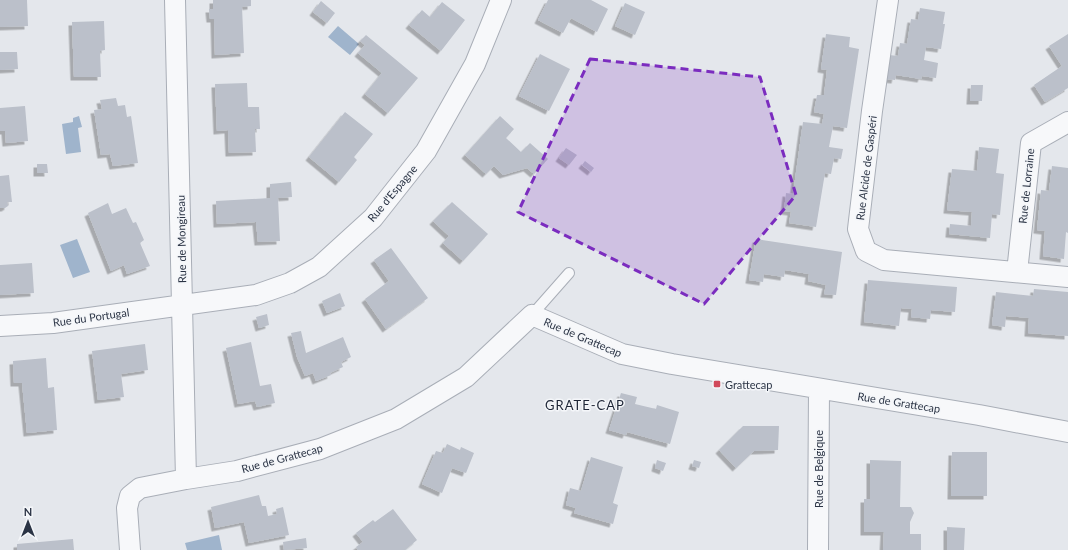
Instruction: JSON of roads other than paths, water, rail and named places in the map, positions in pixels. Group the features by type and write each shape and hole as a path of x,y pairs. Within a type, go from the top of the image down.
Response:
{"street":[{"name":"Rue de Mongireau","path":"175,0 186,479"},
{"name":"Rue d'Espagne","path":"182,304 256,295 290,283 319,267 373,218 426,151 475,64 501,0"},
{"name":"Rue Alcide de Gaspéri","path":"888,0 872,111 858,229 866,251 884,260 1068,277"},
{"name":"Rue de Lorraine","path":"1017,272 1031,143 1068,122"},
{"name":"Rue du Portugal","path":"0,326 53,323 182,304"},
{"name":"Rue de Grattecap","path":"130,550 127,508 130,496 140,488 237,471 320,449 396,419 466,377 532,315 622,354 672,364 979,415 1068,432"},
{"name":"Rue de Belgique","path":"818,550 819,389"}],"lane":[{"path":"532,315 569,273"}],"water":[{"path":"338,26 359,44 350,55 328,37"},
{"path":"79,116 82,127 78,128 81,152 66,154 62,124 73,122 73,118"},
{"path":"77,239 90,272 73,278 60,245"},
{"path":"219,535 222,550 187,550 185,543"}],"place":[{"name":"Grattecap","path":"717,384"}],"district":[{"name":"GRATE-CAP","path":"585,405"}]}
